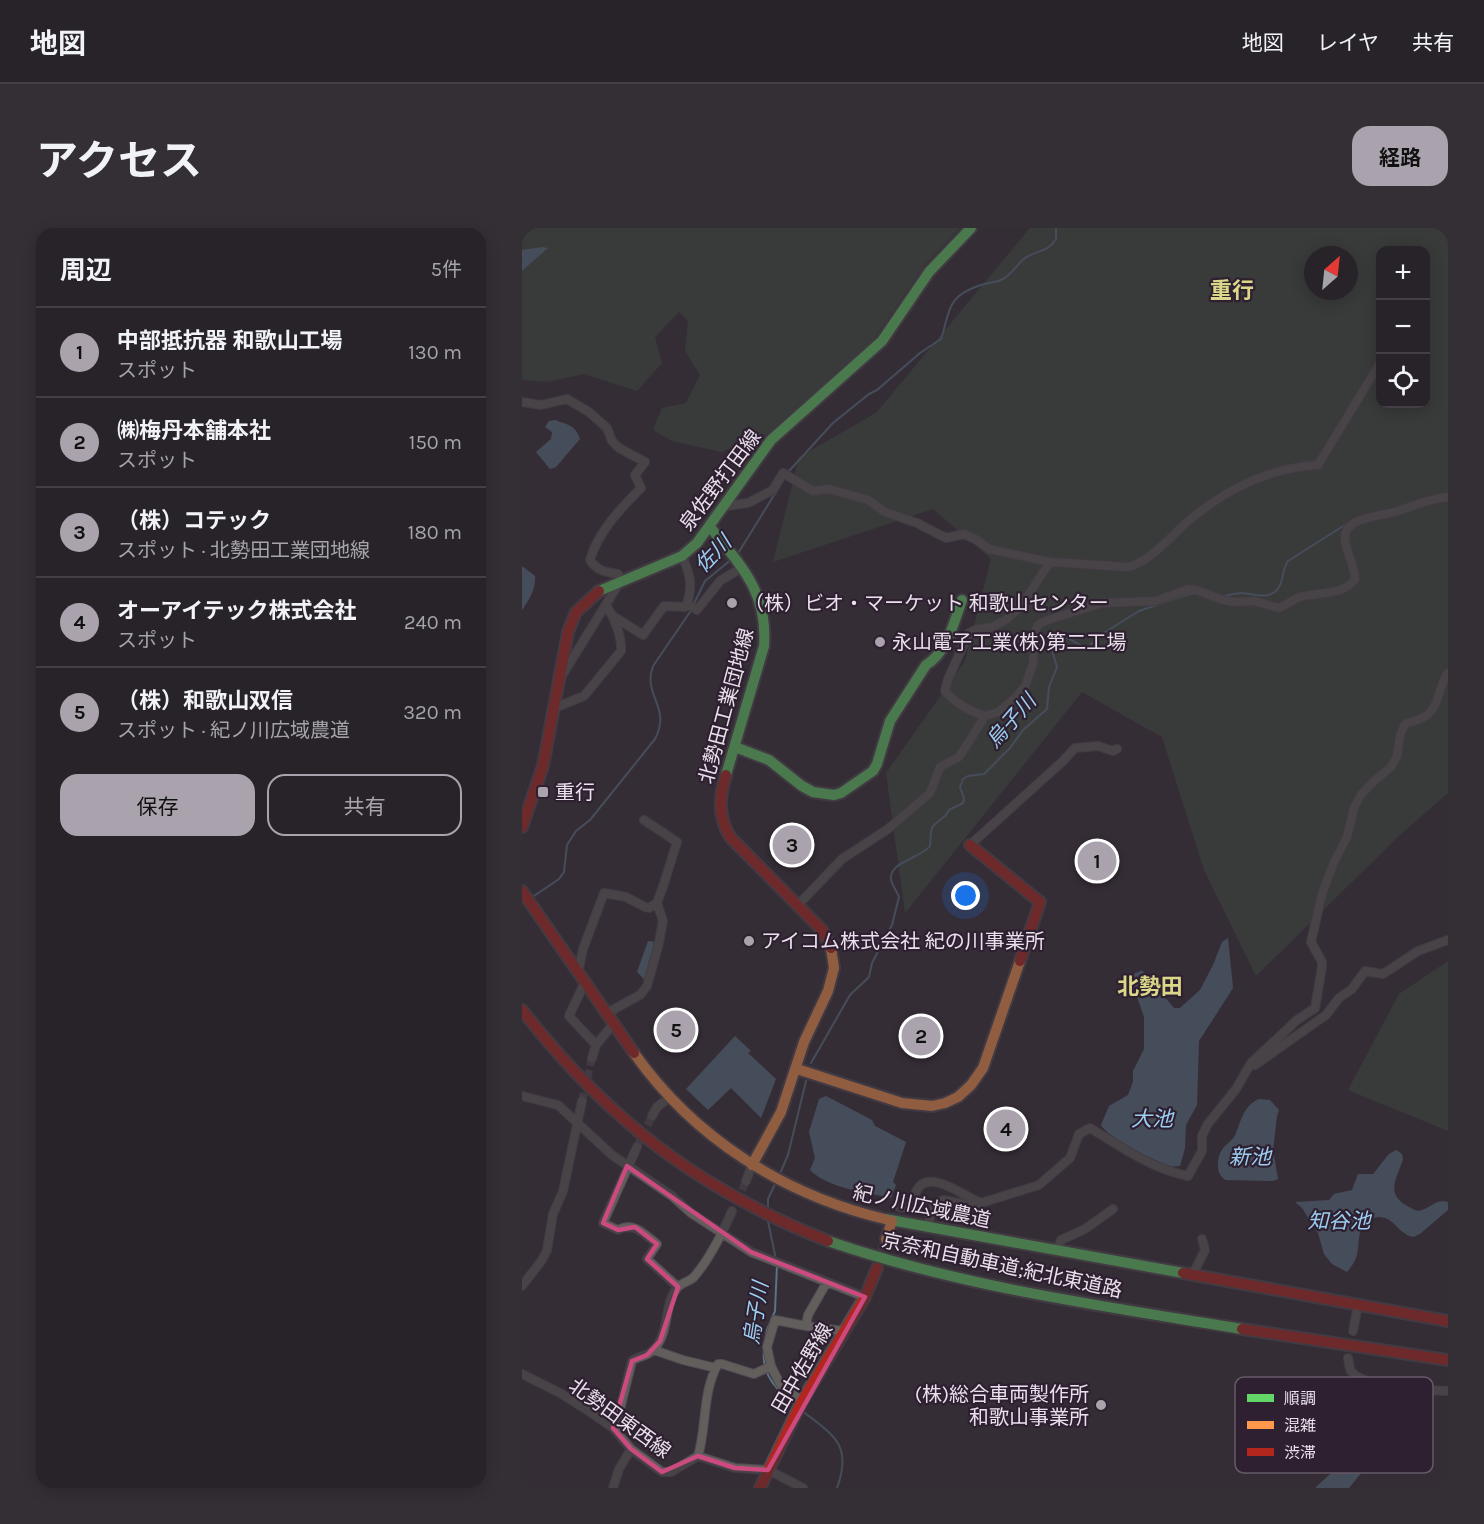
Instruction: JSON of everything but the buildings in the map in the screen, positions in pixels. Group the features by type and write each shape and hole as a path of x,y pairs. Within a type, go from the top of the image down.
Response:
{"main road":[{"name":"泉佐野打田線","path":"522,827 543,766 568,632 576,612 602,588 682,556 697,543 710,528 771,440 866,358 882,341 930,272 971,228"},
{"name":"北勢田工業団地線","path":"710,528 740,566 761,600 766,623 764,646 720,796 721,821 725,832 734,843 822,930 830,943 834,972 831,984 802,1049 778,1120 752,1165"},
{"path":"735,747 769,760 813,792 834,795 841,793 873,771 890,721 926,665 935,660 948,637 962,600"},
{"path":"796,1070 909,1106 941,1105 958,1097 972,1085 983,1068 1040,902 970,845"},
{"name":"紀ノ川広域農道","path":"522,891 645,1068 670,1097 709,1135 784,1184 843,1208 892,1221 1448,1321"},
{"name":"京奈和自動車道;紀北東道路","path":"522,1010 579,1078 628,1124 688,1168 786,1224 866,1254 947,1276 1274,1335 1448,1360"},
{"path":"886,1239 892,1221"},
{"name":"田中佐野線","path":"760,1488 800,1404 865,1297 877,1268"}],"street":[{"path":"725,506 748,503 773,490 787,475 813,491 829,489 868,500 885,512 917,523 946,538 964,534 977,540 988,549 1050,562 1128,567 1139,564 1189,521 1251,480 1285,469 1318,465 1376,370"},
{"path":"522,402 541,405 567,399 589,412 607,428 612,441 619,448 645,462 635,475 641,488 608,526 594,547 590,560 594,567 618,574 621,580 558,683"},
{"path":"798,905 842,859 888,829 930,793 940,767 959,757 985,716 1005,708 1024,686 1034,664 1035,632 1038,626 1046,621 1102,603 1156,601 1188,589 1233,602 1254,601 1278,608 1298,598 1340,590 1352,584 1355,579 1345,538 1350,528 1372,516 1392,513 1422,501 1448,497"},
{"path":"682,556 691,578 691,607"},
{"path":"985,716 955,702 945,691 948,679 969,633 977,629 993,627 1007,619 1021,606 1050,562"},
{"path":"613,616 643,635 664,606 700,608 720,581 740,566"},
{"path":"554,708 584,696 619,655 622,646 613,616 606,605"},
{"path":"927,1227 934,1206 943,1200 979,1207 981,1203 1039,1185 1070,1158 1079,1134 1090,1128 1145,1160 1188,1176 1202,1151 1202,1136 1207,1125 1236,1089 1251,1063 1277,1037 1315,1008 1322,967 1322,962 1311,942 1316,915 1330,873 1347,837 1354,808 1360,796 1372,782 1391,767 1397,756 1400,735 1405,724 1425,717 1434,707 1441,685 1448,673"},
{"path":"970,845 1064,761 1075,748 1098,746 1113,751 1117,749"},
{"path":"596,1045 569,1016 582,977 583,949 604,893 626,897 645,907 657,903 677,842 644,820"},
{"path":"607,1013 640,995 647,986 663,921 657,903"},
{"path":"1246,1071 1326,1015 1339,998 1352,989 1365,971 1383,974 1418,951 1448,940"},
{"path":"592,1058 596,1045 614,1023"},
{"path":"522,1096 558,1105 612,1155 691,1213 751,1252 865,1297"},
{"path":"652,1116 657,1107 670,1097"},
{"path":"522,1286 547,1250 553,1214 563,1191 582,1101"},
{"path":"637,1147 603,1223 618,1230 625,1226 635,1227 657,1244 647,1259 678,1287"},
{"path":"746,1181 752,1165"},
{"path":"899,1207 912,1206 919,1188 924,1184 934,1182 945,1183 981,1203"},
{"path":"1057,1250 1061,1240 1085,1228 1113,1209"},
{"path":"613,1428 617,1421 632,1361 654,1350 660,1341 667,1324 671,1299 678,1287 691,1280 711,1252 732,1211"},
{"path":"1192,1276 1204,1250 1202,1239"},
{"path":"806,1326 808,1315 827,1281"},
{"path":"1353,1331 1358,1305"},
{"path":"800,1404 767,1368 767,1347 775,1320 843,1331"},
{"path":"654,1350 716,1368"},
{"path":"1348,1358 1350,1370 1357,1377"},
{"path":"698,1456 703,1440 703,1414 718,1364 754,1374 767,1368"},
{"name":"北勢田東西線","path":"522,1374 560,1393 613,1428 631,1449 662,1472 671,1472 698,1456 735,1468 768,1470"},
{"path":"1433,1390 1448,1391"},
{"path":"613,1488 619,1469 631,1449"},
{"path":"768,1470 803,1488"}],"highlighted area":[{"path":"627,1166 751,1252 865,1297 768,1470 735,1468 698,1456 662,1472 631,1449 613,1428 632,1361 647,1355 660,1341 678,1287 647,1259 657,1244 635,1227 618,1230 603,1223"}],"green space":[{"path":"522,228 960,228 924,266 874,339 767,434 721,452 672,441 653,430 662,408 686,403 700,375 685,351 688,321 679,312 655,337 662,363 637,391 584,374 547,382 522,380"},
{"path":"1030,228 1448,228 1448,793 1401,834 1256,976 1204,870 1162,737 1082,692 905,913 886,773 965,661 991,559 933,509 773,562 799,457 876,413"},
{"path":"1448,961 1448,1131 1348,1090 1399,994"}],"water":[{"path":"548,248 522,271 522,250"},
{"path":"555,420 573,428 580,439 556,467 550,469 536,452 551,439 552,432 545,427 549,421"},
{"path":"522,566 535,576 535,581 532,594 522,610"},
{"name":"大池","path":"1228,938 1233,988 1199,1041 1197,1105 1186,1125 1185,1148 1180,1166 1170,1166 1132,1149 1112,1136 1101,1125 1109,1106 1128,1095 1133,1082 1133,1071 1144,1049 1144,1017 1130,976 1142,970 1174,1008 1180,1008 1200,990 1222,942"},
{"path":"648,941 656,942 644,979 637,972"},
{"path":"735,1036 751,1051 748,1053 776,1079 761,1118 731,1088 708,1110 686,1089"},
{"path":"826,1096 872,1120 875,1126 906,1142 893,1182 896,1185 891,1198 838,1186 827,1182 810,1170 815,1158 809,1132 819,1099"},
{"name":"新池","path":"1259,1099 1270,1100 1279,1110 1273,1150 1278,1179 1273,1181 1226,1180 1222,1178 1218,1170 1219,1155 1235,1135 1246,1109"},
{"name":"知谷池","path":"1396,1150 1402,1154 1403,1159 1394,1186 1401,1202 1409,1207 1422,1210 1444,1201 1448,1202 1448,1210 1414,1237 1403,1232 1385,1218 1368,1220 1361,1228 1356,1258 1347,1272 1332,1264 1324,1254 1318,1233 1302,1208 1295,1202 1329,1200 1334,1194 1352,1190 1358,1174 1373,1174 1389,1154"},
{"path":"1331,1473 1361,1473 1349,1488 1315,1488"}],"waterway":[{"name":"佐川","path":"737,555 789,471 833,423 877,390 920,353 941,339 951,306 960,295 978,286 1005,278 1025,258 1052,244 1056,239 1056,228"},
{"name":"烏子川","path":"1223,596 1240,593 1262,596 1271,594 1281,584 1288,561 1348,523"},
{"name":"佐川","path":"531,898 559,879 564,872 567,845 576,831 590,820 655,739 660,718 651,686 653,666 690,612 705,581 732,559"},
{"name":"烏子川","path":"811,1063 850,995 869,977 872,963 892,925 899,897 891,881 895,868 926,850 930,846 933,826 949,810 963,803 964,798 960,787 963,779 984,774 1010,748 1023,730 1047,709 1049,687 1057,667 1051,647 1054,637 1063,636 1087,649 1099,636 1139,611 1189,594 1198,594"},
{"name":"烏子川","path":"779,1176 788,1155 806,1081"},
{"name":"烏子川","path":"768,1209 768,1199 775,1184"},
{"name":"烏子川","path":"768,1221 776,1260"},
{"name":"烏子川","path":"765,1341 775,1311 777,1265"},
{"name":"烏子川","path":"764,1350 765,1368 772,1382 797,1406"},
{"name":"烏子川","path":"801,1410 831,1434 837,1442 843,1461 837,1488"}],"tunnel":[{"path":"582,1101 592,1058"},
{"path":"637,1147 652,1116"},
{"path":"737,1201 746,1181"},
{"path":"878,1265 886,1239"}],"traffic: fast":[{"path":"599,591 682,556 697,543 771,440 882,341 929,272 971,228"},
{"path":"710,527 750,581 762,610 764,627 764,646 726,775"},
{"path":"735,747 769,760 813,792 834,795 841,793 873,771 890,721 926,665 945,645 962,600"},
{"path":"885,1219 1183,1273"},
{"path":"828,1241 879,1257 981,1283 1033,1294 1242,1329"}],"traffic: slow":[{"path":"752,1165 781,1112 804,1042 828,991 834,968 831,948"},
{"path":"797,1069 902,1103 932,1106 958,1097 971,1085 983,1068 1020,961"},
{"path":"634,1053 658,1084 684,1111 713,1137 744,1159 812,1195 885,1219"},
{"path":"886,1239 892,1221"}],"traffic: jam":[{"path":"522,827 543,766 568,632 576,612 599,591"},
{"path":"726,775 721,807 723,822 730,837 822,930 831,948"},
{"path":"970,845 1040,902 1020,961"},
{"path":"522,891 634,1053"},
{"path":"522,1010 588,1085 622,1118 658,1147 737,1198 781,1221 828,1241"},
{"path":"760,1488 802,1401 865,1297 877,1268"},
{"path":"1183,1273 1448,1321"},
{"path":"1242,1329 1448,1360"}],"place":[{"name":"（株）ビオ・マーケット 和歌山センター","path":"732,603"},
{"name":"永山電子工業(株)第二工場","path":"880,642"},
{"name":"重行","path":"543,792"},
{"name":"（株）コテック","path":"792,845"},
{"name":"中部抵抗器 和歌山工場","path":"1097,861"},
{"name":"アイコム株式会社 紀の川事業所","path":"749,941"},
{"name":"（株）和歌山双信","path":"676,1030"},
{"name":"㈱梅丹本舗本社","path":"921,1036"},
{"name":"オーアイテック株式会社","path":"1006,1129"},
{"name":"(株)総合車両製作所 和歌山事業所","path":"1101,1405"}],"district":[{"name":"重行","path":"1232,290"},
{"name":"北勢田","path":"1150,986"}]}
